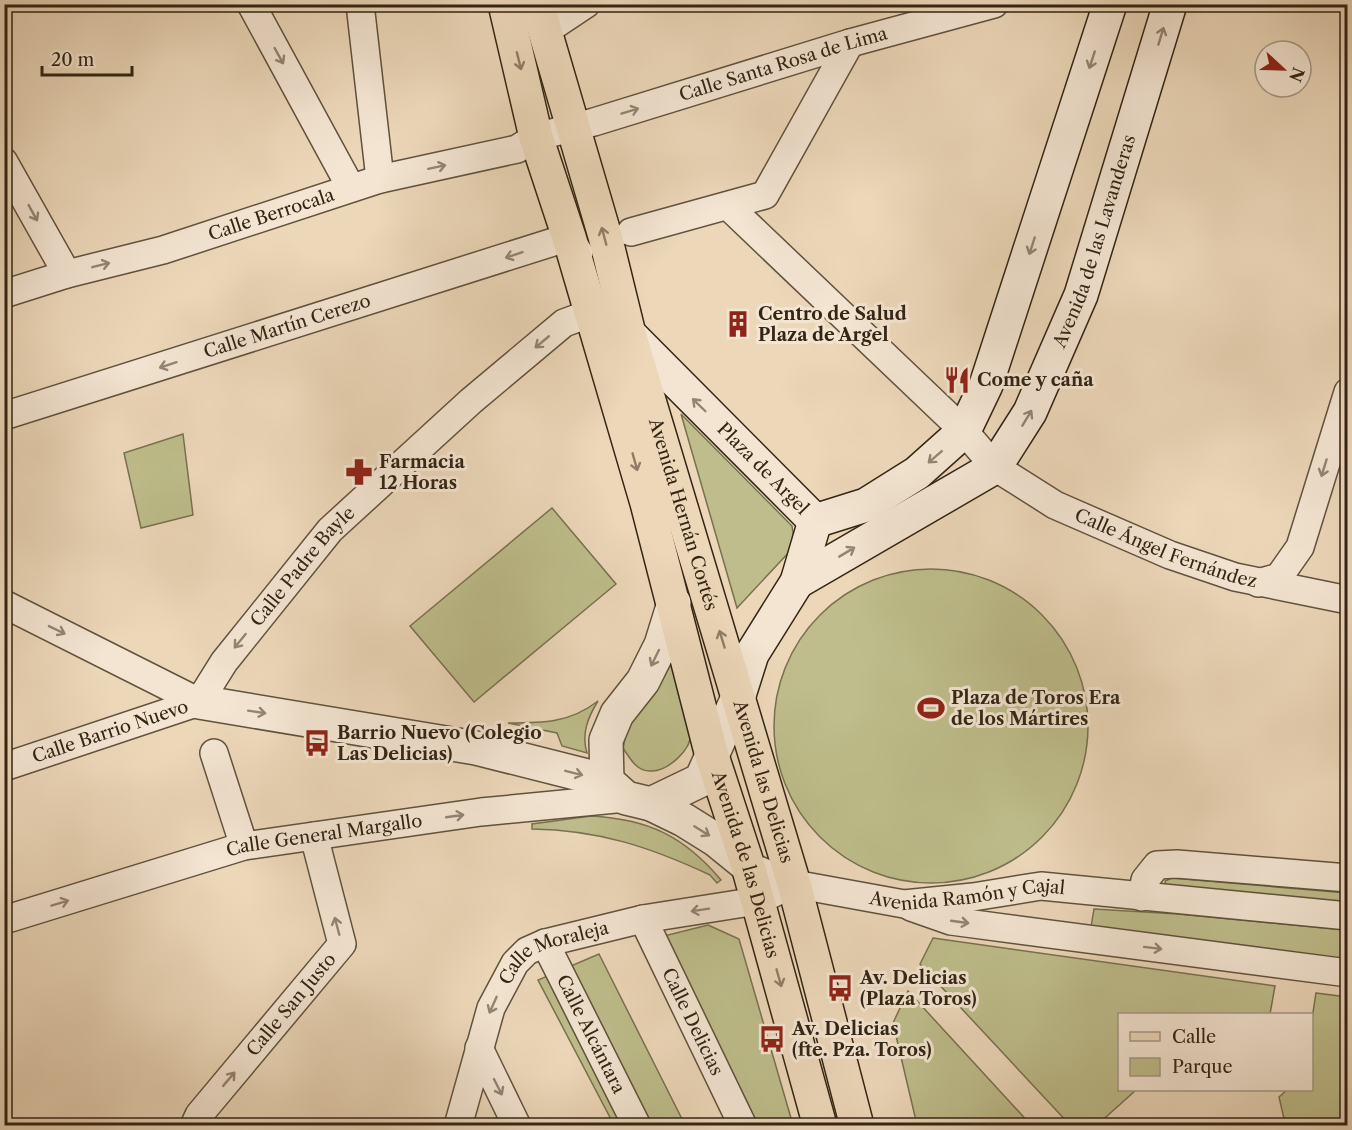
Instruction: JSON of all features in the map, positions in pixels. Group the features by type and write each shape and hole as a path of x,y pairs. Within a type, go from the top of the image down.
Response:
{"main road":[{"name":"Avenida Hernán Cortés","path":"505,4 536,137 569,237 674,603"},
{"path":"815,521 866,505 917,473 964,431 987,386 1110,4"},
{"name":"Avenida de las Lavanderas","path":"796,582 995,467 1030,412 1081,296 1170,4"},
{"name":"Avenida Hernán Cortés","path":"541,18 574,128 628,334 656,375 739,695"},
{"name":"Plaza de Argel","path":"656,375 815,521 796,582 752,654 739,695"},
{"path":"674,603 661,645 643,681 617,714 606,740 628,795 716,840 748,866"},
{"name":"Avenida de las Delicias","path":"674,603 712,756 748,866 820,1125"},
{"name":"Avenida las Delicias","path":"712,756 739,695"},
{"name":"Avenida las Delicias","path":"739,695 794,884"},
{"name":"Calle Barrio Nuevo","path":"199,702 476,748 628,795"},
{"name":"Calle General Margallo","path":"628,795 701,780 712,756"},
{"path":"794,884 857,1125"}],"street":[{"path":"251,4 351,188"},
{"path":"360,4 380,179"},
{"path":"541,18 586,4"},
{"name":"Calle Santa Rosa de Lima","path":"574,128 850,43 992,5"},
{"path":"631,232 765,195 850,43"},
{"path":"536,137 574,128"},
{"name":"Calle Berrocala","path":"4,294 67,274 163,250 380,179 517,149 536,137"},
{"path":"4,162 67,274"},
{"path":"728,206 964,431 995,467"},
{"name":"Avenida Hernán Cortés","path":"569,237 628,334"},
{"name":"Calle Martín Cerezo","path":"4,416 569,237"},
{"path":"591,313 628,334"},
{"name":"Calle Padre Bayle","path":"199,702 224,662 330,530 471,401 564,323 591,313"},
{"path":"619,406 624,389 656,375"},
{"path":"1258,582 1279,577 1300,547 1347,392"},
{"name":"Calle Ángel Fernández","path":"995,467 1055,505 1170,555 1258,582 1347,600"},
{"path":"1300,547 1311,583 1321,595"},
{"path":"4,604 199,702"},
{"name":"Calle Barrio Nuevo","path":"4,767 199,702"},
{"path":"214,753 244,846"},
{"name":"Calle General Margallo","path":"4,920 244,846 481,812 628,795"},
{"name":"Calle San Justo","path":"194,1125 199,1115 342,944 314,836"},
{"path":"1142,897 1145,880 1157,865 1177,864 1347,878"},
{"name":"Avenida las Delicias","path":"748,866 794,884"},
{"name":"Calle Moraleja","path":"458,1125 491,1008 515,963 527,951 545,943 643,919 757,901 794,884"},
{"name":"Avenida Ramón y Cajal","path":"794,884 904,904 974,897 1041,886 1347,916"},
{"path":"904,904 951,921 1347,973"},
{"name":"Calle Delicias","path":"643,919 743,1125"},
{"name":"Calle Alcántara","path":"545,943 637,1125"},
{"path":"479,1048 517,1125"}],"green space":[{"path":"681,414 792,526 794,539 791,550 737,608"},
{"path":"183,434 193,515 141,528 124,453"},
{"path":"552,508 616,584 474,702 410,626"},
{"name":"Plaza de Toros Era de los Mártires","path":"931,569 962,572 991,581 1018,596 1042,615 1061,639 1076,666 1085,695 1088,726 1085,757 1076,786 1061,813 1042,837 1018,856 991,871 962,880 931,883 900,880 871,871 844,856 820,837 801,813 786,786 777,757 774,726 777,695 786,666 801,639 820,615 844,596 871,581 900,572"},
{"path":"674,659 688,714 690,739 683,753 671,764 657,770 641,769 623,748 629,719 658,687"},
{"path":"598,701 587,726 585,746 587,753 562,746 557,733 508,723 544,722 566,718"},
{"path":"591,816 630,821 664,833 693,852 721,880 717,883 710,875 688,865 624,842 580,833 532,829 532,824"},
{"path":"1172,878 1347,893 1347,905 1166,887 1165,881"},
{"path":"1094,909 1178,914 1347,930 1347,962 1091,927"},
{"path":"708,925 739,939 793,1125 750,1125 660,937"},
{"path":"933,938 1275,986 1270,1013 1118,1013 1118,1091 1135,1091 1097,1125 1070,1125 920,964"},
{"path":"599,954 685,1125 614,1125 538,980"},
{"path":"908,991 1031,1125 917,1125 893,1023"},
{"path":"1316,993 1347,997 1347,1125 1283,1125 1285,1123 1279,1097 1286,1091 1313,1091 1313,1013"}],"place":[{"name":"Centro de Salud Plaza de Argel","path":"738,324"},
{"name":"Come y caña","path":"957,380"},
{"name":"Farmacia 12 Horas","path":"359,472"},
{"name":"Plaza de Toros Era de los Mártires","path":"931,708"},
{"name":"Barrio Nuevo (Colegio Las Delicias)","path":"317,743"},
{"name":"Av. Delicias (Plaza Toros)","path":"840,988"},
{"name":"Av. Delicias (fte. Pza. Toros)","path":"772,1039"}]}
